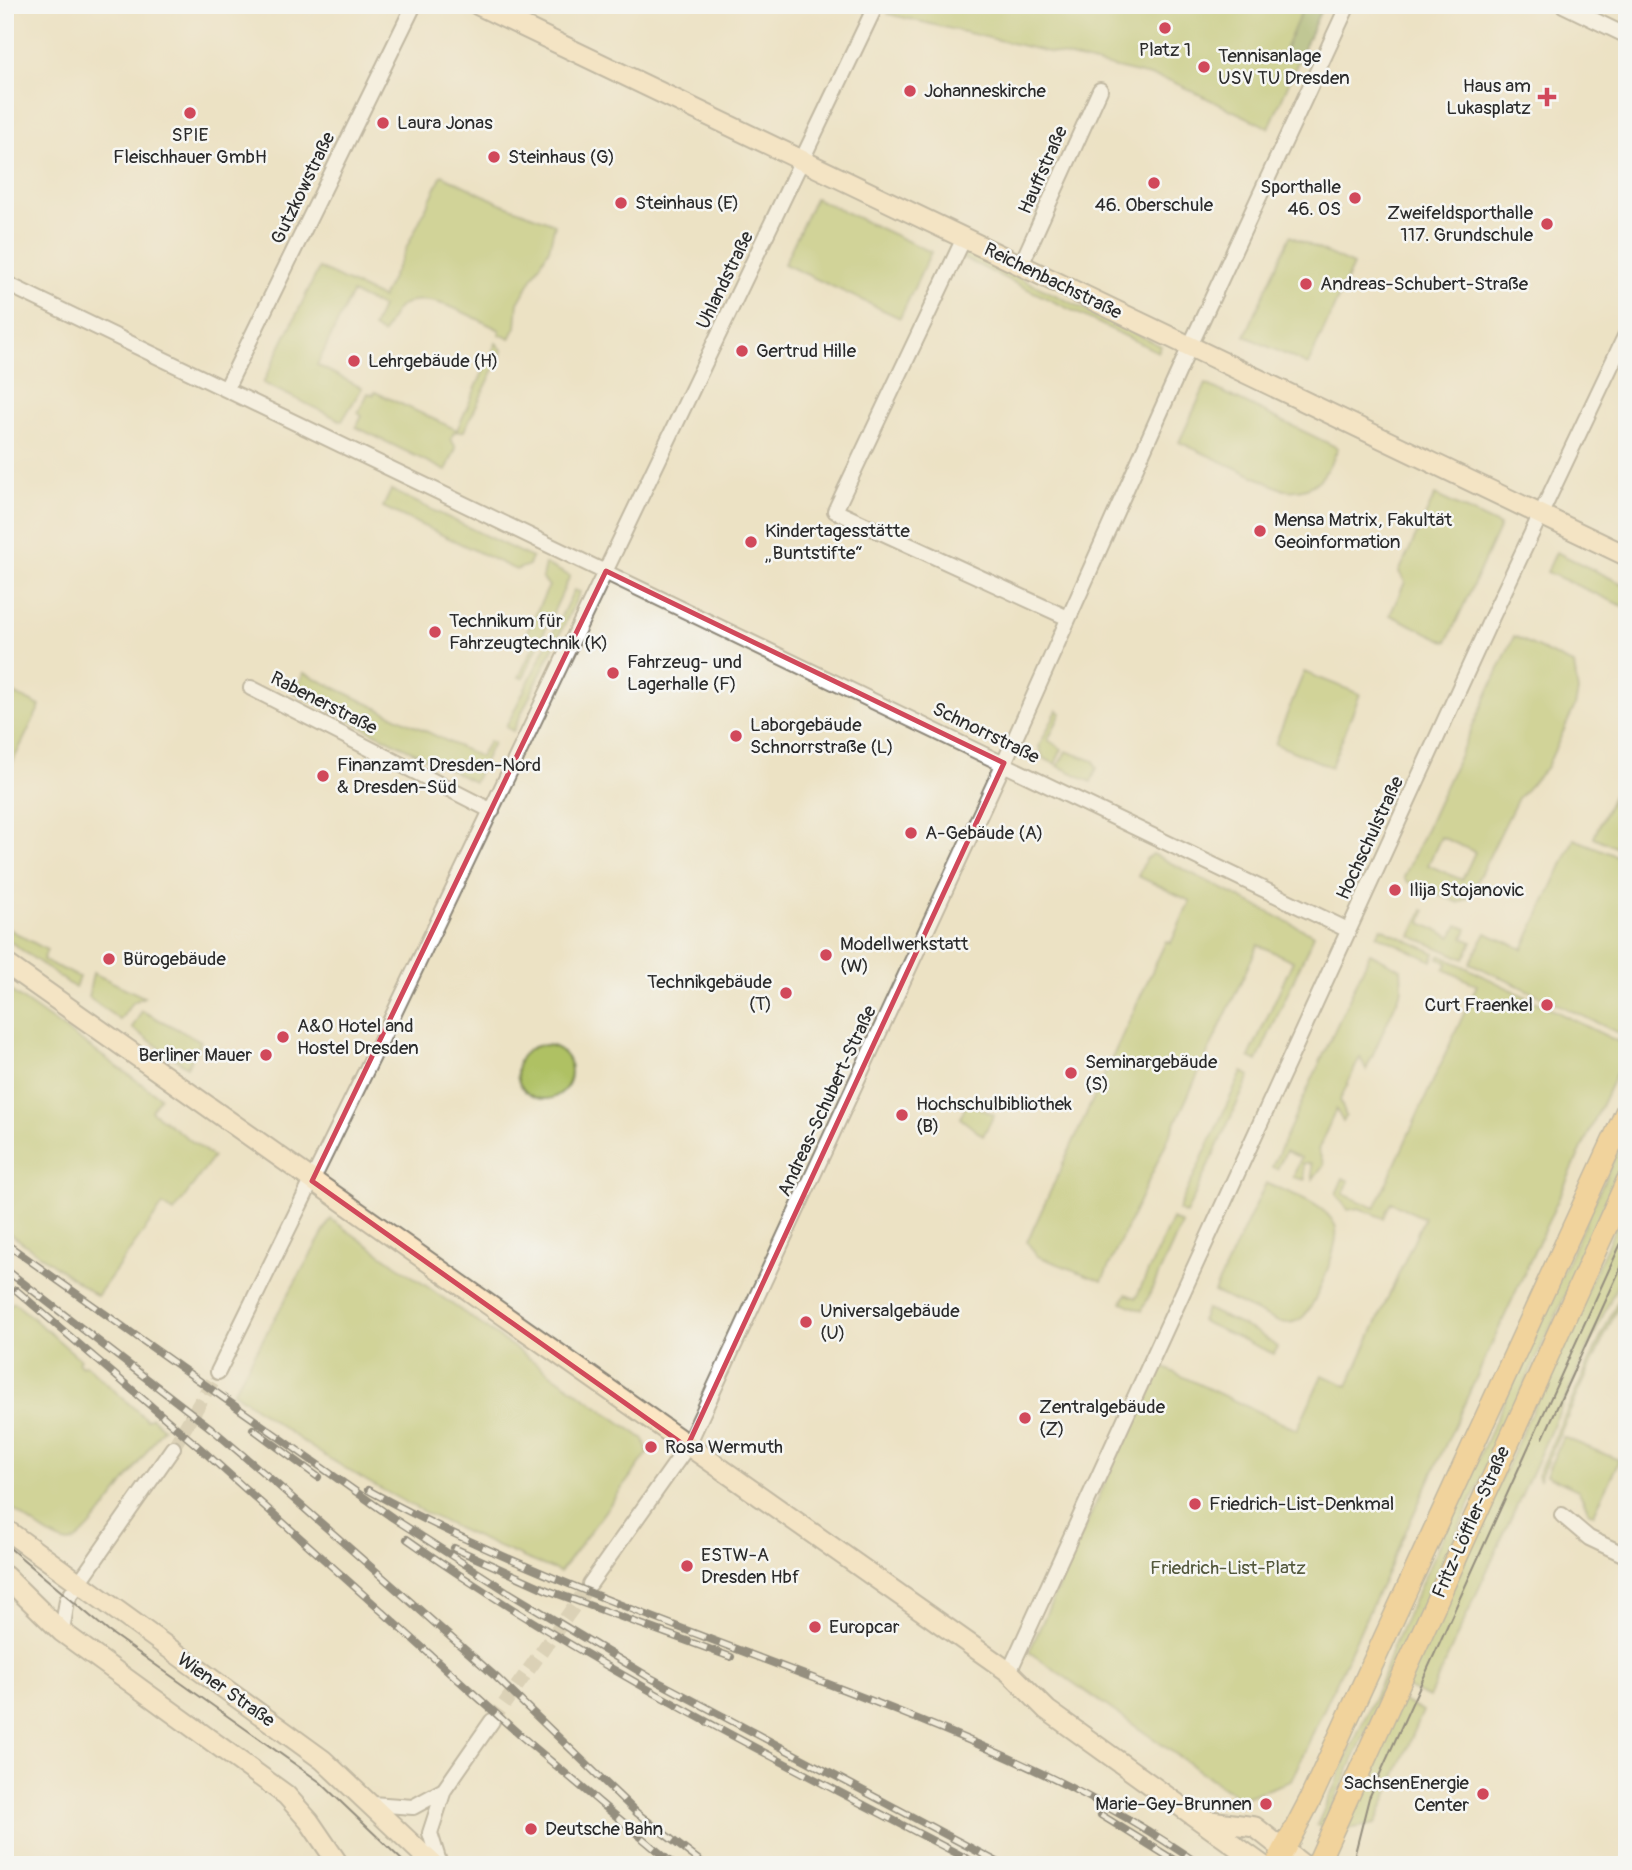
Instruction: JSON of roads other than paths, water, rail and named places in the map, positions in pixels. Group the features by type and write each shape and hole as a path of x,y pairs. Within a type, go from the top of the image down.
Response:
{"main road":[{"name":"Reichenbachstraße","path":"478,5 1627,556"},
{"path":"5,963 1009,1672 1047,1710 1262,1865"},
{"name":"Fritz-Löffler-Straße","path":"1281,1857 1627,1110"},
{"name":"Fritz-Löffler-Straße","path":"1317,1865 1627,1181"},
{"name":"Wiener Straße","path":"5,1529 323,1760 434,1865"},
{"path":"5,1576 62,1632 286,1795 339,1865"},
{"path":"1198,1819 1255,1827 1281,1857 1303,1865"}],"street":[{"name":"Gutzkowstraße","path":"226,389 414,5"},
{"name":"Uhlandstraße","path":"218,1372 492,811 876,5"},
{"name":"Andreas-Schubert-Straße","path":"590,1584 687,1447 1004,763 1190,346 1348,5"},
{"path":"1563,5 1627,36"},
{"name":"Hauffstraße","path":"1021,265 1100,90"},
{"path":"964,238 835,511 1068,618"},
{"name":"Schnorrstraße","path":"5,283 1348,930"},
{"name":"Hochschulstraße","path":"1009,1672 1530,535 1542,515 1627,332"},
{"name":"Rabenerstraße","path":"251,688 492,811"},
{"path":"62,1632 66,1605 79,1581 173,1448"},
{"path":"1562,1515 1589,1538 1627,1556"},
{"path":"440,1865 430,1833 444,1790 492,1721"},
{"path":"372,1804 413,1807 444,1790"}],"tunnel":[{"path":"173,1448 218,1372"},
{"path":"492,1721 590,1584"}],"tram line":[{"path":"1352,1865 1369,1798 1627,1230"},
{"path":"1543,1438 1623,1263"},
{"path":"5,1544 108,1631 320,1782 407,1865"}],"railway":[{"path":"5,1243 393,1518 508,1592 649,1677 1003,1865"},
{"path":"5,1269 212,1429 279,1486 496,1677 637,1813 705,1865"},
{"path":"16,1290 201,1449 521,1736 674,1865"},
{"path":"253,1429 318,1477"},
{"path":"368,1490 430,1522 556,1579 880,1704 1004,1756 1124,1816 1200,1865"},
{"path":"407,1539 475,1585 616,1671 760,1751 979,1865"},
{"path":"454,1548 547,1590 731,1657"},
{"path":"1101,1815 1182,1865"}],"place":[{"name":"Platz 1","path":"1165,28"},
{"name":"Tennisanlage USV TU Dresden","path":"1204,67"},
{"name":"Johanneskirche","path":"910,91"},
{"name":"Haus am Lukasplatz","path":"1547,97"},
{"name":"SPIE Fleischhauer GmbH","path":"190,113"},
{"name":"Laura Jonas","path":"383,123"},
{"name":"Steinhaus (G)","path":"494,157"},
{"name":"46. Oberschule","path":"1154,183"},
{"name":"Sporthalle 46. OS","path":"1355,198"},
{"name":"Steinhaus (E)","path":"621,203"},
{"name":"Zweifeldsporthalle 117. Grundschule","path":"1547,224"},
{"name":"Andreas-Schubert-Straße","path":"1306,284"},
{"name":"Gertrud Hille","path":"742,351"},
{"name":"Lehrgebäude (H)","path":"354,361"},
{"name":"Mensa Matrix, Fakultät Geoinformation","path":"1260,531"},
{"name":"Kindertagesstätte „Buntstifte“","path":"751,542"},
{"name":"Technikum für Fahrzeugtechnik (K)","path":"435,632"},
{"name":"Fahrzeug- und Lagerhalle (F)","path":"613,673"},
{"name":"Laborgebäude Schnorrstraße (L)","path":"736,736"},
{"name":"Finanzamt Dresden-Nord & Dresden-Süd","path":"323,776"},
{"name":"A-Gebäude (A)","path":"911,833"},
{"name":"Ilija Stojanovic","path":"1395,890"},
{"name":"Modellwerkstatt (W)","path":"826,955"},
{"name":"Bürogebäude","path":"109,959"},
{"name":"Technikgebäude (T)","path":"786,993"},
{"name":"Curt Fraenkel","path":"1547,1005"},
{"name":"A&O Hotel and Hostel Dresden","path":"283,1037"},
{"name":"Berliner Mauer","path":"266,1055"},
{"name":"Seminargebäude (S)","path":"1071,1073"},
{"name":"Hochschulbibliothek (B)","path":"902,1115"},
{"name":"Universalgebäude (U)","path":"806,1322"},
{"name":"Zentralgebäude (Z)","path":"1025,1418"},
{"name":"Rosa Wermuth","path":"651,1447"},
{"name":"Friedrich-List-Denkmal","path":"1195,1504"},
{"name":"ESTW-A Dresden Hbf","path":"687,1566"},
{"name":"Europcar","path":"815,1627"},
{"name":"SachsenEnergie Center","path":"1483,1794"},
{"name":"Marie-Gey-Brunnen","path":"1266,1804"},
{"name":"Deutsche Bahn","path":"531,1829"}],"park label":[{"name":"Friedrich-List-Platz","path":"1228,1568"}]}
